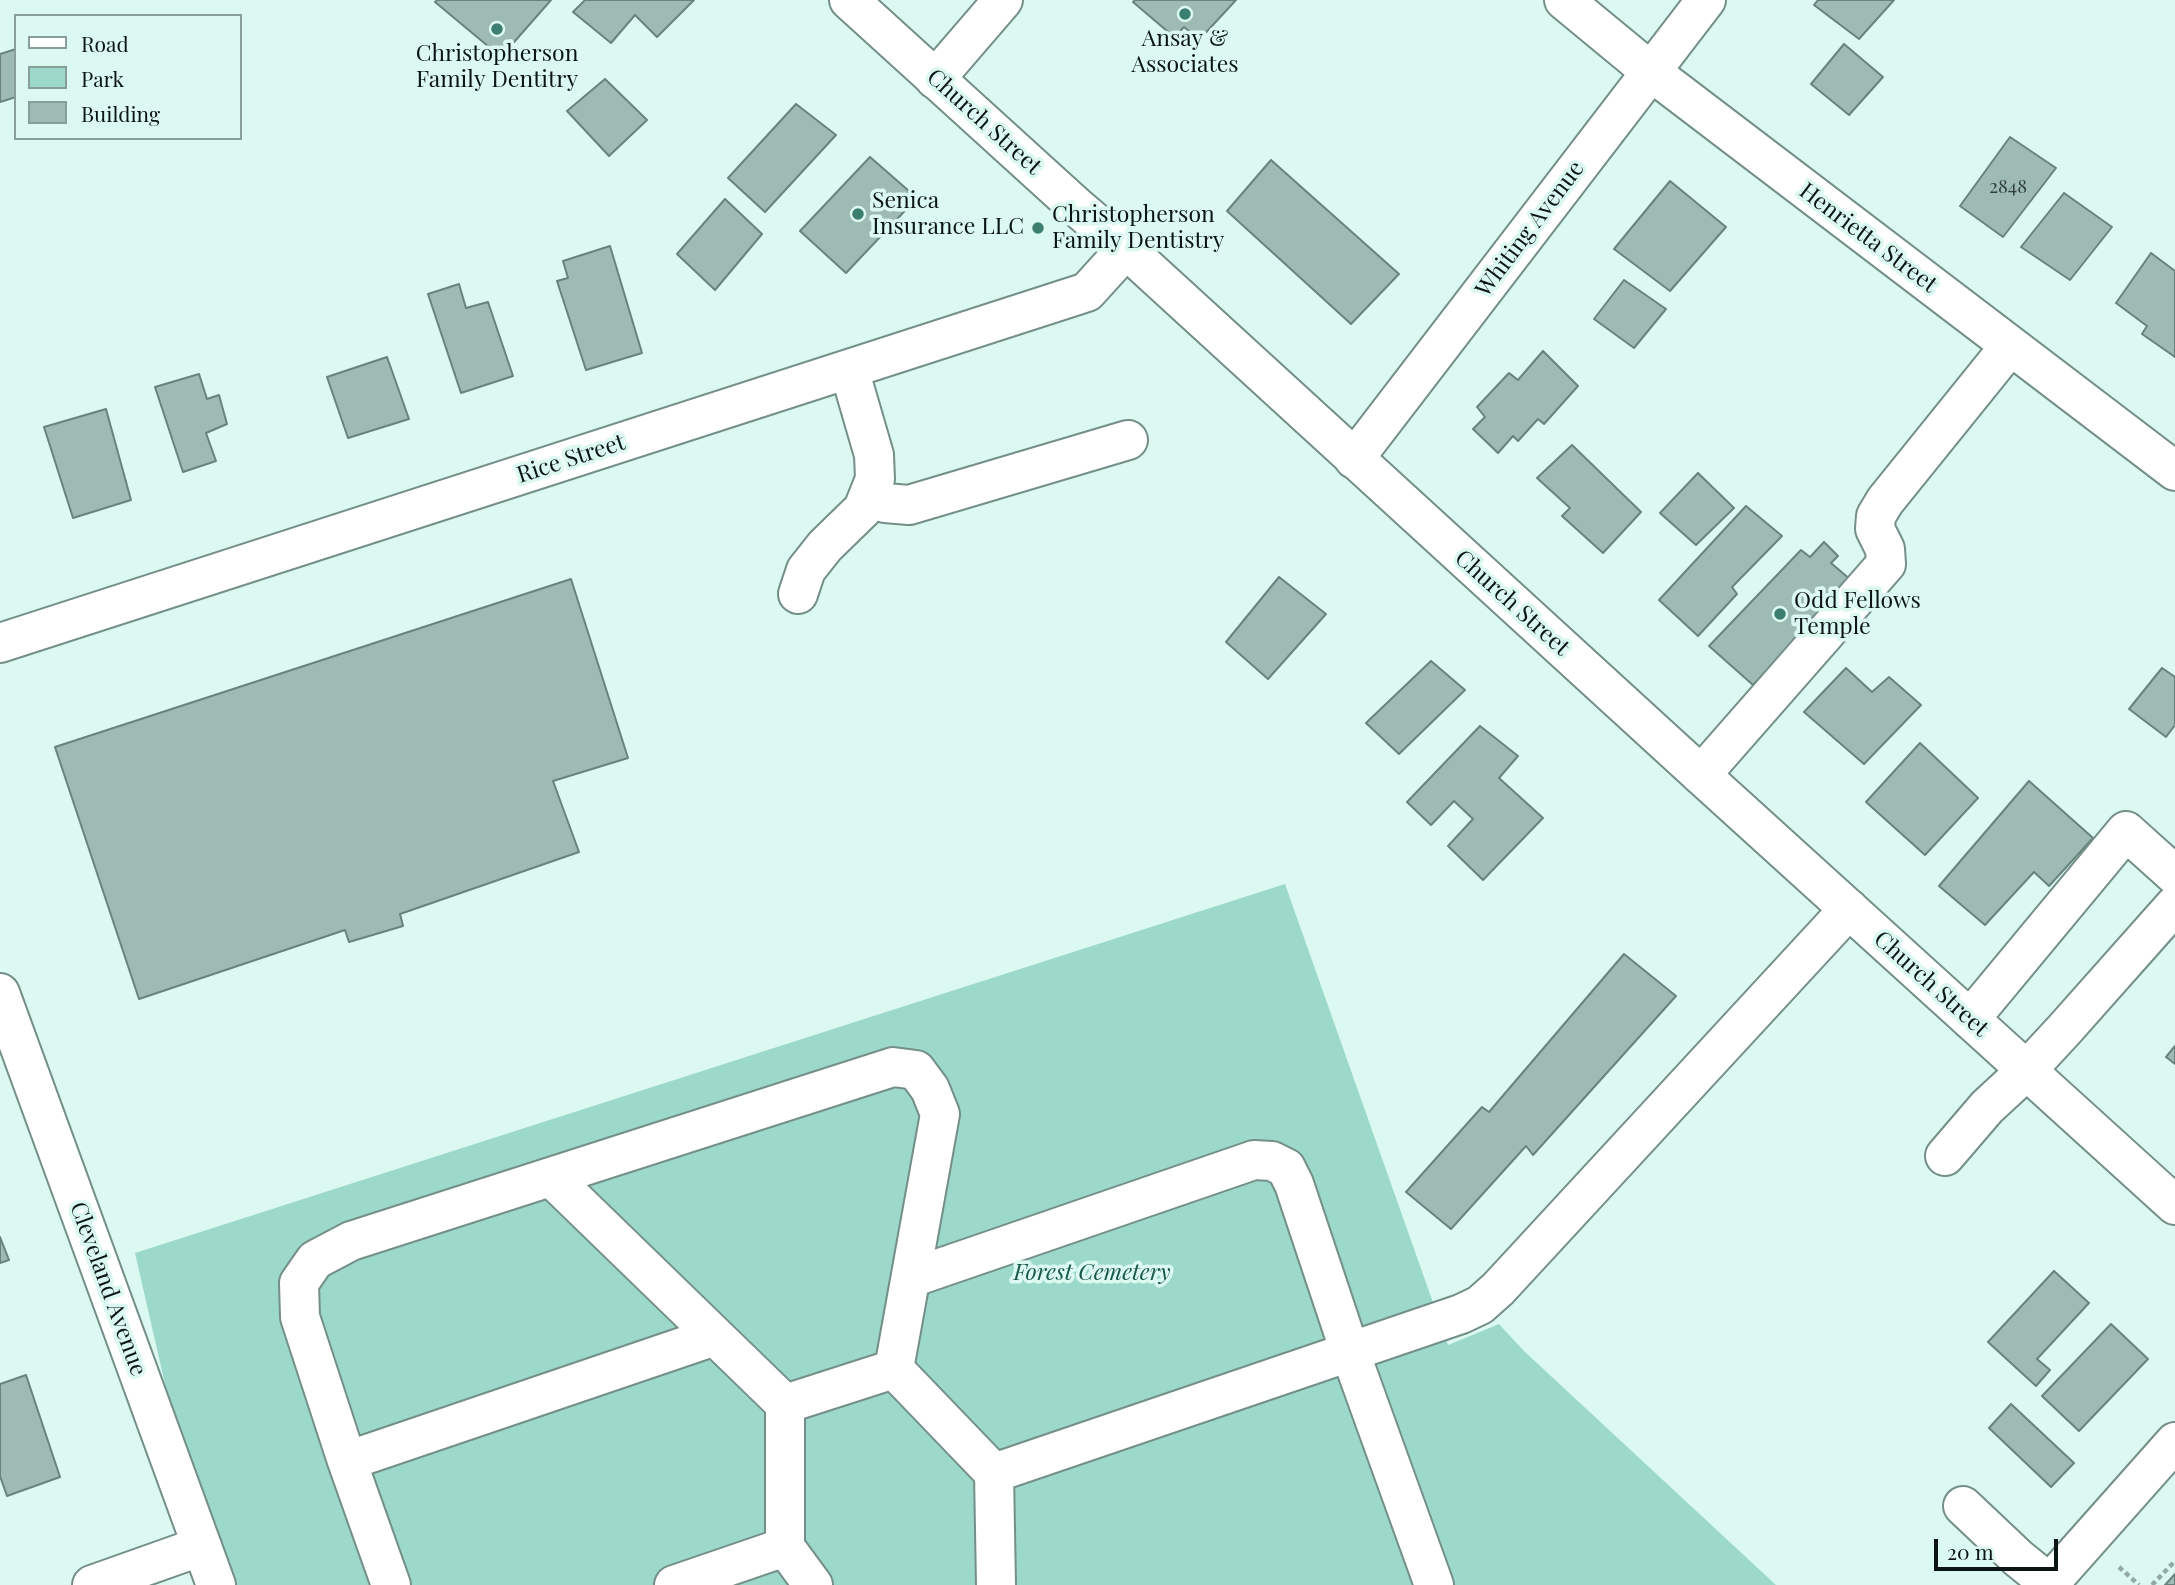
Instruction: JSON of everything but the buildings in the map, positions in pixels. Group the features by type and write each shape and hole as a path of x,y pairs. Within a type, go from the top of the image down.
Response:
{"street":[{"name":"Church Street","path":"849,0 2175,1205"},
{"path":"935,79 1003,0"},
{"name":"Henrietta Street","path":"1564,0 1650,71 2175,471"},
{"name":"Whiting Avenue","path":"1354,459 1706,0"},
{"name":"Rice Street","path":"0,643 1087,292 1126,249"},
{"path":"1701,775 1886,564 1885,549 1875,529 1876,516 1885,501 2010,346"},
{"path":"798,594 806,570 825,546 863,509 875,479 874,455 849,369"},
{"path":"869,497 885,503 909,505 1128,440"},
{"path":"1969,1019 2126,831 2175,875"},
{"path":"1945,1156 1987,1107 2026,1071 2175,905"},
{"path":"994,1473 1461,1314 1480,1305 1849,909"},
{"name":"Cleveland Avenue","path":"0,993 216,1585"},
{"path":"391,1585 346,1461 300,1317 299,1283 315,1260 351,1241 893,1067 916,1070 930,1089 940,1114 894,1369"},
{"path":"911,1278 1254,1160 1272,1161 1286,1168 1294,1184 1350,1352 1434,1585"},
{"path":"551,1177 785,1404 785,1547 813,1585"},
{"path":"346,1461 715,1336"},
{"path":"785,1404 894,1369"},
{"path":"894,1369 994,1473 996,1585"},
{"path":"1963,1506 2049,1584 2175,1441"},
{"path":"92,1585 202,1546"},
{"path":"674,1585 785,1547"}],"path":[{"path":"2152,1585 2175,1561"},
{"path":"2118,1566 2139,1585"}],"green space":[{"name":"Forest Cemetery","path":"1285,884 1448,1345 1499,1324 1524,1351 1776,1585 216,1585 202,1546 135,1253"}],"place":[{"name":"Ansay & Associates","path":"1185,14"},
{"name":"Christopherson Family Dentitry","path":"497,29"},
{"name":"Senica Insurance LLC","path":"858,214"},
{"name":"Christopherson Family Dentistry","path":"1038,228"},
{"name":"Odd Fellows Temple","path":"1780,614"}]}
